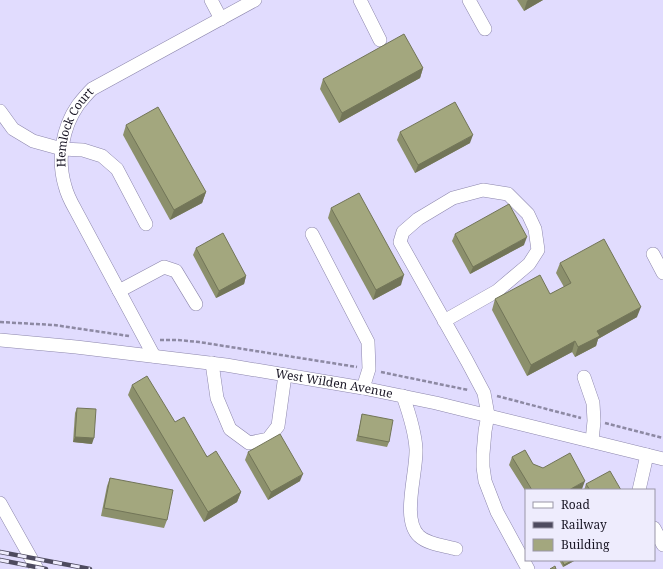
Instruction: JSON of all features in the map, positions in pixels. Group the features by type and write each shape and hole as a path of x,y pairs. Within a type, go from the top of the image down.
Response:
{"street":[{"path":"211,0 221,19"},
{"name":"Hemlock Court","path":"154,356 75,209 65,186 62,170 62,149 64,136 78,105 92,89 255,0"},
{"path":"360,0 380,40"},
{"path":"469,0 485,29"},
{"path":"0,111 13,129 33,141 62,149 84,150 102,156 117,169 146,224"},
{"path":"444,321 497,291 529,264 538,250 535,229 528,214 508,194 483,190 453,198 418,219 403,232 400,242 484,393 488,416 483,454 483,467 486,481 497,512 528,569"},
{"path":"312,234 368,342 369,369 363,388"},
{"path":"653,254 663,273"},
{"path":"119,291 164,267 176,271 196,304"},
{"name":"West Wilden Avenue","path":"0,340 76,347 212,363 363,388 436,402 663,459"},
{"path":"212,363 217,398 230,429 249,443 268,439 278,426 285,375"},
{"path":"584,377 593,403 594,421 592,441"},
{"path":"403,396 414,430 416,449 410,512 413,529 426,541 456,549"},
{"path":"639,489 647,455"},
{"path":"0,503 37,569"},
{"path":"655,530 663,545"}],"building":[{"path":"404,34 423,68 342,113 323,79"},
{"path":"455,102 473,135 418,165 400,132"},
{"path":"158,107 206,192 174,210 126,125"},
{"path":"359,193 404,275 376,290 331,208"},
{"path":"509,204 527,237 473,267 455,234"},
{"path":"223,233 246,276 219,291 196,248"},
{"path":"604,239 641,307 597,331 600,336 578,347 575,341 531,365 495,299 540,275 550,294 571,283 560,263"},
{"path":"147,376 175,422 184,417 207,457 216,451 241,492 208,512 132,385"},
{"path":"77,408 96,409 94,438 75,437"},
{"path":"362,414 393,420 389,442 358,436"},
{"path":"280,434 303,474 271,492 248,452"},
{"path":"525,450 533,464 543,468 570,453 585,481 571,489 531,489 512,457"},
{"path":"610,471 620,489 589,489 586,484"},
{"path":"110,478 173,490 167,520 104,508"},
{"path":"562,561 571,561 564,565"}],"railway":[{"path":"0,552 90,569"},
{"path":"0,560 46,569"}]}
